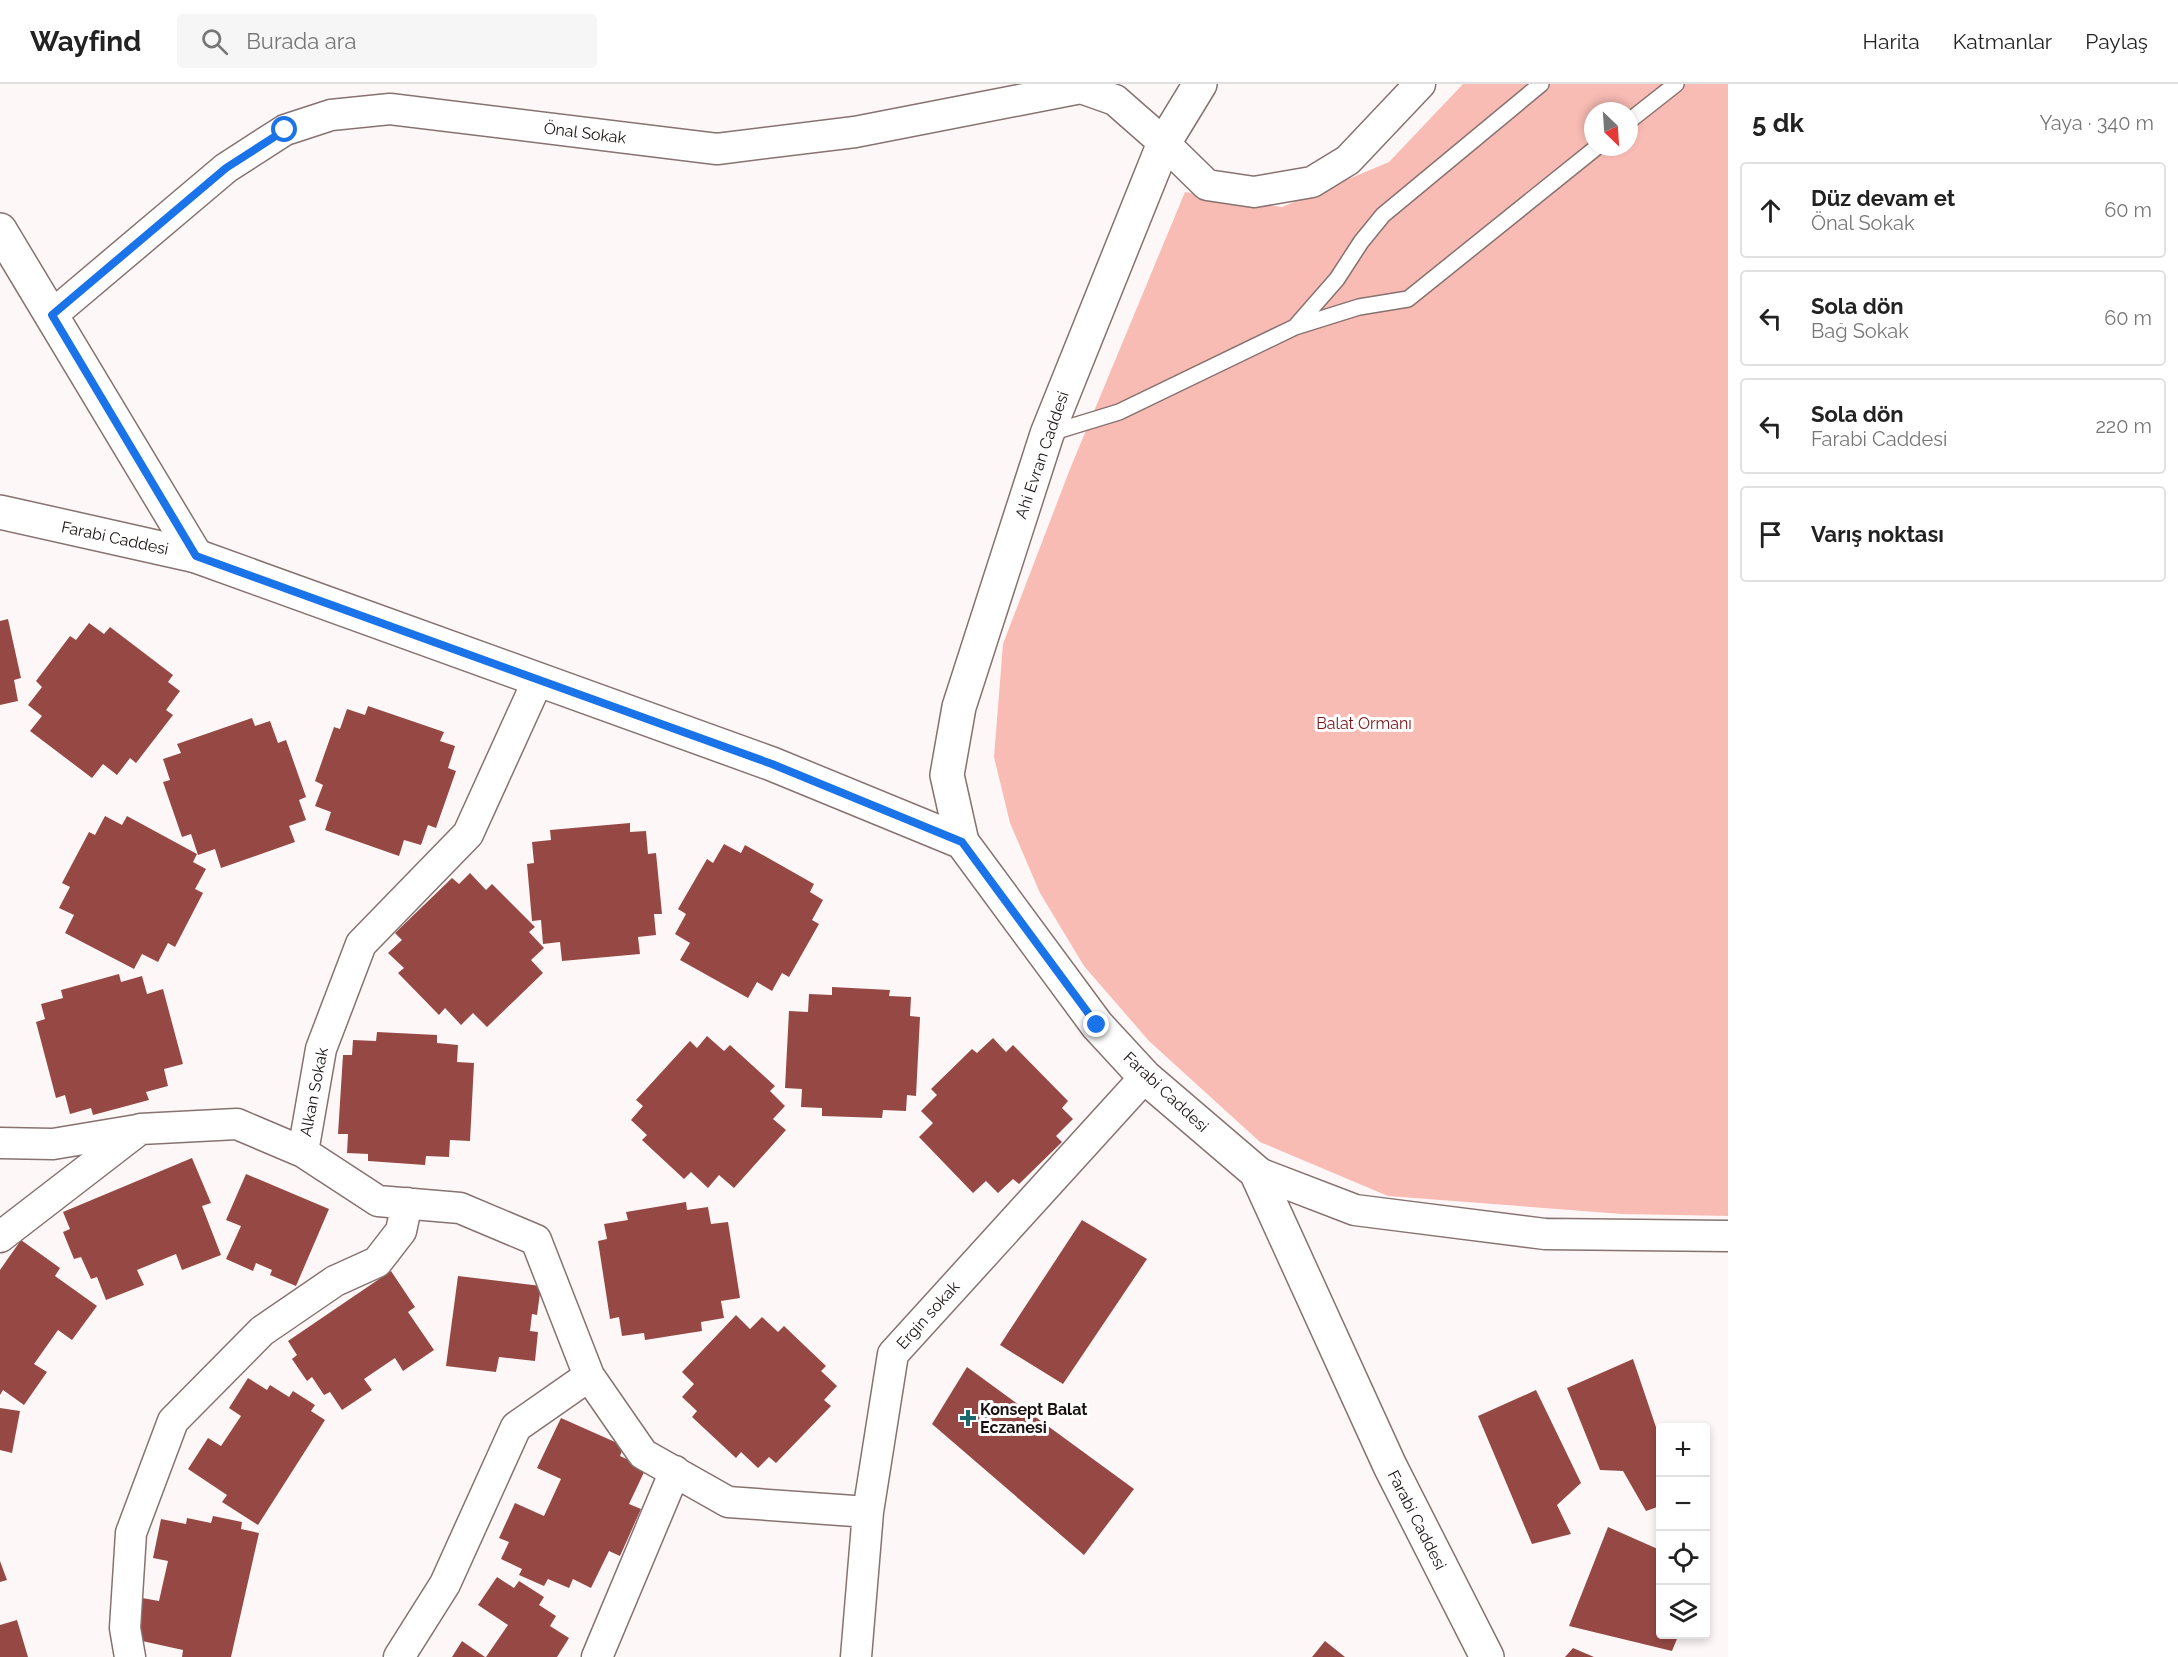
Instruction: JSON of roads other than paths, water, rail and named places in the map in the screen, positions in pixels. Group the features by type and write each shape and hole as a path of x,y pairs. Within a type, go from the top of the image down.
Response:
{"main road":[{"name":"Ahi Evran Caddesi","path":"962,842 947,775 958,707 1047,434 1164,143 1200,84"},
{"path":"0,230 196,556"},
{"name":"Farabi Caddesi","path":"0,512 196,556 772,764 962,842 1097,1025 1145,1077 1256,1172 1390,1466 1487,1657"}],"street":[{"name":"Önal Sokak","path":"52,315 226,168 285,130 331,115 390,109 717,149 855,132 1081,88 1115,100 1207,185 1254,192 1312,182 1348,160 1420,84"},
{"name":"Alkan Sokak","path":"0,1143 53,1144 140,1129 237,1124 303,1152 321,1049 361,944 468,834 538,680"},
{"name":"Ergin sokak","path":"856,1657 868,1512 893,1353 1145,1077"},
{"path":"0,1238 140,1129"},
{"path":"303,1152 378,1201 460,1208 536,1240 589,1376 643,1454 728,1502 868,1512"},
{"path":"1256,1172 1355,1210 1545,1233 1728,1236"},
{"path":"130,1657 125,1629 131,1533 172,1421 262,1331 335,1281 377,1262 401,1231 407,1203"},
{"path":"399,1657 445,1584 516,1427 589,1376"},
{"path":"597,1657 675,1472"}],"lane":[{"path":"1295,327 1337,279 1361,242 1383,215 1541,84"},
{"path":"1638,115 1676,84"},
{"path":"1047,434 1119,412 1295,327 1359,307 1408,299 1586,156"}],"place":[{"name":"Konsept Balat Eczanesi","path":"968,1418"}],"park label":[{"name":"Balat Ormanı","path":"1364,723"}]}
